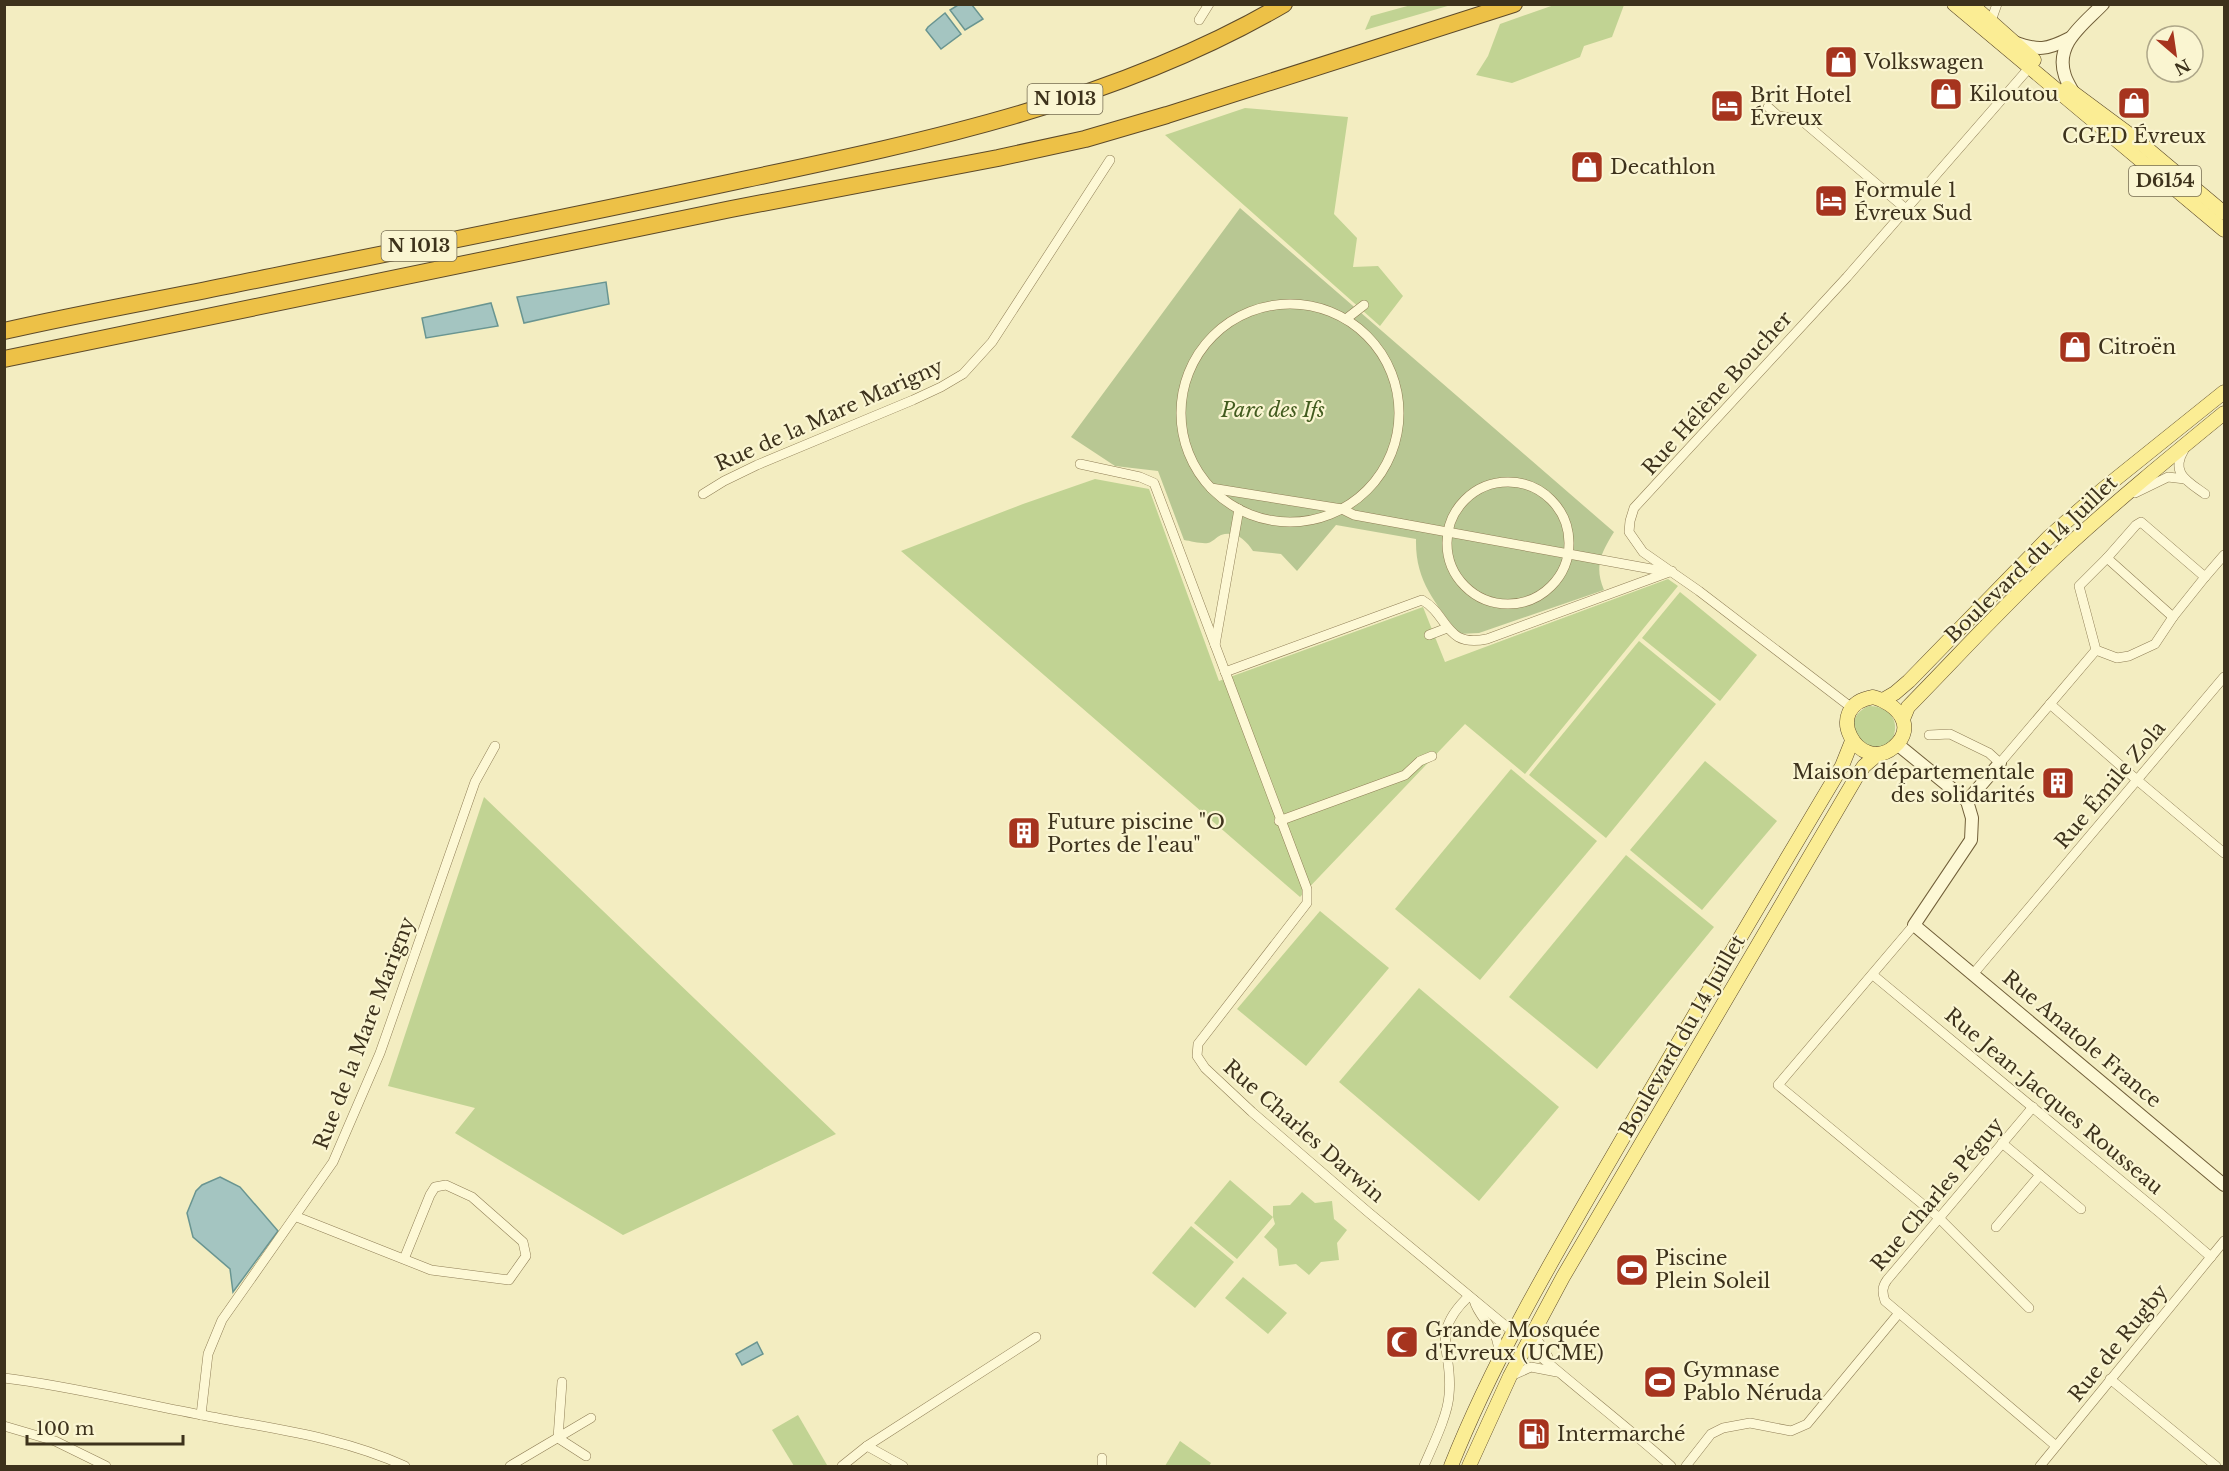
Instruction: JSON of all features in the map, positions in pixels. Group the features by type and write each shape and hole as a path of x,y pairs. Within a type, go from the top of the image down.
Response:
{"highway":[{"name":"N 1013","path":"4,332 897,147 1019,114 1122,80 1207,46 1284,4"},
{"name":"N 1013","path":"4,359 731,209 1085,139 1514,4"}],"main road":[{"name":"D6154","path":"1954,4 2224,230"},
{"name":"D6154","path":"1971,4 2074,94 2137,140 2224,213"},
{"path":"1883,700 1909,681 2049,537 2102,490 2224,392"},
{"name":"Boulevard du 14 Juillet","path":"1469,1467 1510,1376 1563,1277 1864,766 1878,754 1898,744 1908,707 2021,590 2111,507 2224,413"},
{"path":"1852,708 1862,699 1873,697 1883,700 1897,710 1903,719"},
{"name":"Boulevard du 14 Juillet","path":"1451,1467 1468,1424 1496,1365 1577,1216 1842,766 1852,741 1847,733 1846,723 1852,708"},
{"path":"1852,741 1858,747 1878,754"},
{"path":"1513,1332 1526,1344"}],"street":[{"path":"1199,20 1209,4"},
{"path":"1991,21 1997,4"},
{"path":"2074,94 2065,77 2062,53 2070,38 2103,4"},
{"path":"2014,42 2040,49 2050,48 2070,38"},
{"name":"Rue Hélène Boucher","path":"1852,708 1643,552 1629,532 1630,521 1634,508 1847,277 2029,68"},
{"path":"1768,107 1778,116 1800,119 1906,209"},
{"name":"Rue de la Mare Marigny","path":"703,494 757,465 913,400 963,374 992,342 1110,160"},
{"path":"1302,304 1332,312 1346,319 1376,344 1394,377 1400,415 1398,434 1392,453 1383,470 1365,492 1342,509 1308,520 1290,522 1255,516 1239,509 1211,488 1201,476 1187,448 1181,417 1184,386 1196,357 1205,344 1228,323 1241,315 1271,305 1302,304"},
{"path":"1346,319 1364,305"},
{"path":"2189,442 2179,459 2179,470 2185,480 2205,494"},
{"name":"Rue Charles Darwin","path":"1080,464 1140,477 1154,483 1306,889 1307,903 1198,1044 1197,1056 1205,1068 1252,1112 1472,1298"},
{"path":"2111,507 2168,477 2185,480"},
{"path":"1503,482 1520,483 1548,496 1559,508 1570,538 1569,554 1558,580 1537,598 1511,605 1497,604 1472,593 1457,578 1446,546 1448,532 1461,503 1473,492 1488,485 1503,482"},
{"path":"1211,488 1342,509 1354,515 1670,571"},
{"path":"1215,647 1239,509"},
{"path":"2096,650 2079,586 2136,525 2142,522 2205,577"},
{"path":"2096,650 2117,658 2129,656 2155,644 2173,617 2224,555"},
{"path":"2107,558 2173,617"},
{"path":"1225,672 1422,600 1431,605 1447,628 1465,640 1476,641 1487,639 1670,571"},
{"path":"1429,635 1447,628"},
{"path":"1967,801 2096,650"},
{"name":"Rue Émile Zola","path":"1974,974 2224,677"},
{"path":"2049,704 2224,853"},
{"path":"1929,735 1950,734 1989,753 2000,763"},
{"path":"1898,744 1967,801 1972,818 1971,840 1914,925 1778,1085 1938,1217 2028,1308"},
{"name":"Rue de la Mare Marigny","path":"201,1415 208,1354 222,1320 245,1284 297,1216 333,1162 380,1053 475,782 495,746"},
{"path":"1279,821 1405,775 1420,761 1432,756"},
{"name":"Rue Anatole France","path":"1914,925 2224,1185"},
{"name":"Rue Jean-Jacques Rousseau","path":"1873,975 2211,1257"},
{"name":"Rue Charles Péguy","path":"2033,1107 1938,1217 1883,1285 1882,1293 1885,1301 2056,1446"},
{"path":"2002,1143 2081,1209"},
{"path":"1996,1227 2040,1175"},
{"path":"297,1216 404,1259 431,1269 509,1280 526,1256 523,1242 472,1197 446,1185 435,1187 430,1195 404,1259"},
{"name":"Rue de Rugby","path":"2040,1467 2224,1241"},
{"path":"1472,1298 1513,1332"},
{"path":"1472,1298 1498,1345 1496,1365"},
{"path":"1424,1467 1449,1398 1450,1382 1444,1345 1446,1329 1455,1309 1472,1298"},
{"path":"1686,1467 1712,1434 1724,1428 1750,1423 1791,1431 1807,1424 1899,1313"},
{"path":"1535,1330 1541,1349 1557,1372"},
{"path":"842,1467 867,1446 1036,1337"},
{"path":"1526,1344 1528,1356 1546,1370"},
{"path":"1526,1344 1671,1467"},
{"path":"1510,1376 1531,1367 1557,1372"},
{"path":"4,1378 52,1384 316,1436 377,1454 405,1467"},
{"path":"2110,1379 2216,1467"},
{"path":"558,1438 562,1382"},
{"path":"510,1467 591,1418"},
{"path":"4,1426 55,1442 106,1467"},
{"path":"558,1438 586,1456"},
{"path":"867,1446 903,1467"}],"green space":[{"path":"1411,5 1451,5 1365,30 1371,16"},
{"path":"1554,5 1624,5 1612,37 1584,46 1580,57 1512,83 1476,75 1488,56 1500,24"},
{"path":"1245,108 1348,117 1334,214 1357,238 1353,267 1378,266 1403,296 1380,326 1165,135"},
{"name":"Parc des Ifs","path":"1240,208 1614,532 1600,560 1599,567 1604,590 1479,633 1459,634 1435,601 1423,579 1419,567 1416,539 1336,525 1297,571 1281,554 1253,551 1247,543 1235,535 1221,535 1208,543 1184,540 1158,471 1115,466 1071,437"},
{"path":"1095,479 1149,489 1219,681 1423,607 1445,662 1668,579 1678,586 1525,774 1465,724 1300,897 901,551"},
{"path":"1680,592 1757,655 1720,701 1642,638"},
{"path":"1639,641 1716,704 1606,838 1529,775"},
{"path":"1869,706 1884,709 1893,718 1895,730 1889,745 1873,749 1857,736 1854,721 1859,712"},
{"path":"1705,761 1777,821 1702,910 1630,850"},
{"path":"1511,769 1597,841 1480,980 1395,909"},
{"path":"484,797 836,1134 623,1235 455,1133 475,1108 388,1086"},
{"path":"1626,855 1714,927 1597,1069 1509,997"},
{"path":"1320,911 1389,968 1306,1066 1237,1009"},
{"path":"1419,988 1559,1107 1479,1201 1339,1082"},
{"path":"1230,1180 1273,1217 1237,1259 1194,1223"},
{"path":"1302,1192 1315,1203 1332,1201 1334,1219 1347,1230 1337,1243 1339,1260 1321,1262 1309,1275 1296,1264 1279,1266 1277,1249 1264,1237 1275,1224 1273,1206 1290,1205"},
{"path":"1191,1226 1234,1262 1195,1308 1152,1273"},
{"path":"1243,1277 1287,1313 1268,1334 1225,1298"},
{"path":"798,1415 827,1465 794,1466 772,1430"},
{"path":"1180,1441 1211,1463 1209,1466 1165,1466"}],"water":[{"path":"958,5 972,5 983,19 965,30 950,10"},
{"path":"945,13 961,34 941,49 926,30"},
{"path":"606,282 609,304 524,323 517,297"},
{"path":"491,303 498,326 426,338 422,318"},
{"path":"220,1177 240,1187 278,1231 233,1292 230,1269 193,1237 187,1213 196,1191 202,1185"},
{"path":"757,1342 763,1354 742,1365 736,1354"}],"place":[{"name":"Volkswagen","path":"1841,62"},
{"name":"Kiloutou","path":"1946,94"},
{"name":"CGED Évreux","path":"2134,103"},
{"name":"Brit Hotel Évreux","path":"1727,106"},
{"name":"Decathlon","path":"1587,167"},
{"name":"Formule 1 Évreux Sud","path":"1831,201"},
{"name":"Citroën","path":"2075,347"},
{"name":"Maison départementale des solidarités","path":"2058,783"},
{"name":"Future piscine \"O Portes de l'eau\"","path":"1024,833"},
{"name":"Piscine Plein Soleil","path":"1632,1270"},
{"name":"Grande Mosquée d'Evreux (UCME)","path":"1402,1342"},
{"name":"Gymnase Pablo Néruda","path":"1660,1382"},
{"name":"Intermarché","path":"1534,1434"}]}
